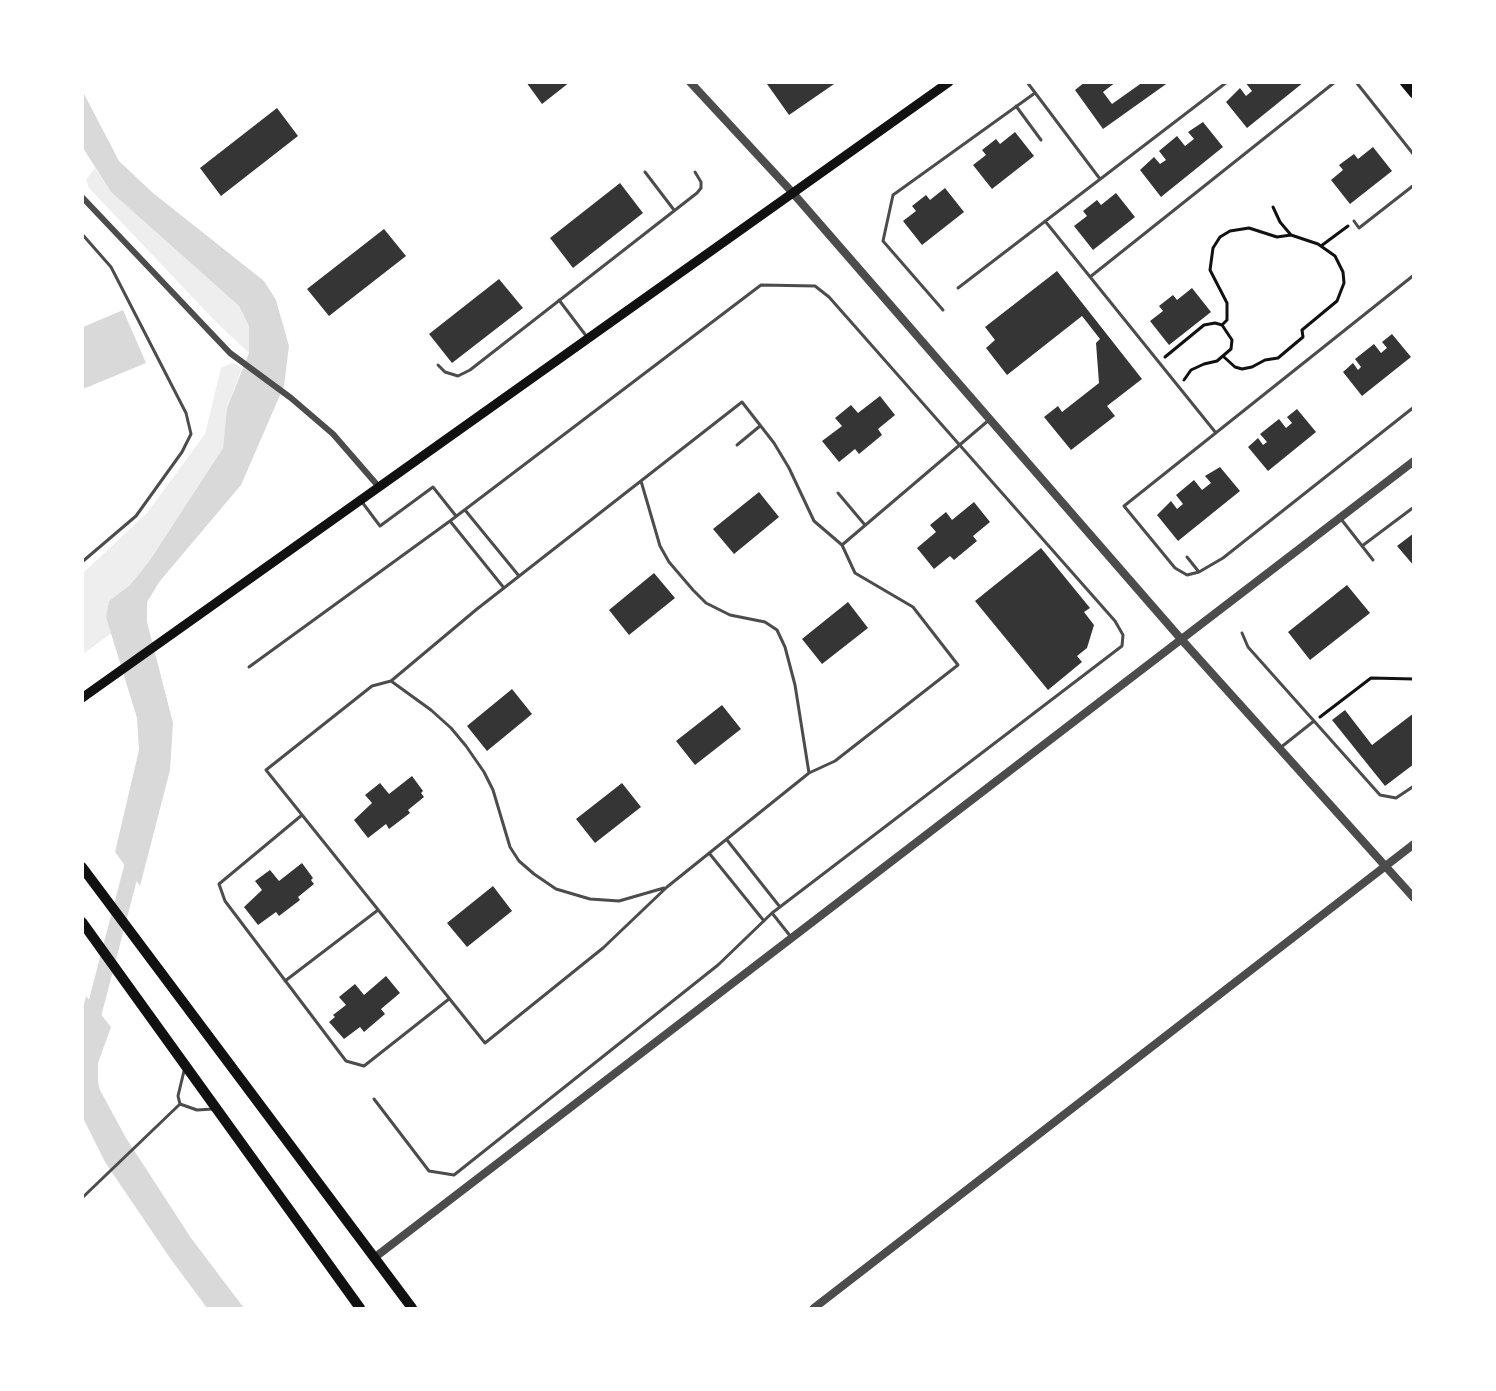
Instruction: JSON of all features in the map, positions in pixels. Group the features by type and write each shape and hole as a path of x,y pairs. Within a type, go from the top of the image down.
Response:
{"main road":[{"path":"82,698 949,82"},
{"path":"1404,82 1413,94"},
{"path":"82,867 412,1308"},
{"path":"82,922 360,1308"}],"street":[{"path":"690,82 792,192 1181,639 1413,898"},
{"path":"82,197 218,342 291,398 333,434 380,487"},
{"path":"374,1258 1413,461"},
{"path":"814,1308 1413,844"}],"lane":[{"path":"1027,82 1100,179"},
{"path":"958,288 1227,82"},
{"path":"1090,277 1335,82"},
{"path":"1356,82 1413,155"},
{"path":"943,310 884,240 893,195 1035,93"},
{"path":"1016,106 1041,140"},
{"path":"645,172 674,210"},
{"path":"438,365 450,374 458,376 465,374 701,188 701,178 695,172"},
{"path":"1354,221 1359,228 1413,185"},
{"path":"1045,221 1216,433"},
{"path":"82,234 111,267 186,413 191,435 182,452 136,516 82,562"},
{"path":"1413,275 1124,506 1175,568 1187,575 1199,572 1222,558 1413,407"},
{"path":"249,666 450,521 761,285 815,286 822,291 1115,621 1123,635 1122,646 772,913 718,965 454,1174 429,1171 374,1099"},
{"path":"559,300 588,338"},
{"path":"742,402 760,426 789,468 814,521 842,545 855,573 913,607 958,665 835,761 809,773 667,887 603,948 485,1043 266,770 372,686 391,681 519,576 742,402"},
{"path":"842,545 990,420"},
{"path":"737,445 760,426"},
{"path":"640,481 660,546 669,562 693,590 706,603 730,615 765,622 777,630 785,647 795,685 809,773"},
{"path":"360,500 380,526 433,487 456,516"},
{"path":"838,493 865,525"},
{"path":"1362,546 1413,507"},
{"path":"464,510 519,576"},
{"path":"1340,518 1373,560"},
{"path":"450,521 504,588"},
{"path":"1187,557 1199,572"},
{"path":"1242,633 1248,647 1380,795 1396,798 1413,786"},
{"path":"391,681 431,710 466,746 484,772 492,790 510,847 519,861 534,874 556,889 590,899 619,901 667,887"},
{"path":"1280,748 1314,721"},
{"path":"302,815 219,885 225,901 346,1061 363,1066 449,999"},
{"path":"726,840 780,907"},
{"path":"709,853 764,921"},
{"path":"285,981 378,910"},
{"path":"772,913 792,938"},
{"path":"180,1104 178,1096 186,1065"},
{"path":"180,1104 197,1110 218,1109"},
{"path":"82,1198 180,1104"}],"path":[{"path":"1273,207 1280,222 1291,235"},
{"path":"1321,246 1354,221"},
{"path":"1222,325 1227,320 1227,303 1210,270 1213,248 1220,237 1230,231 1250,228 1277,237 1291,235 1321,246 1335,256 1343,272 1344,283 1337,301 1302,330 1303,338 1278,358 1266,360 1252,367 1242,369 1235,367 1224,357"},
{"path":"1159,362 1204,326 1215,323 1222,325 1232,340 1231,349 1217,362 1204,364 1191,370 1179,387"},
{"path":"1314,721 1371,678 1413,679"}],"shaded area":[{"path":"82,90 119,161 153,193 264,281 276,300 289,346 284,386 241,485 160,581 147,602 147,622 173,723 170,770 140,886 115,852 139,750 137,718 106,617 109,601 130,585 150,560 223,448 227,408 249,353 249,326 239,306 111,192 83,148"},
{"path":"95,168 111,192 239,306 249,326 249,353 217,323 89,188 86,180"},
{"path":"123,310 146,363 83,389 83,327"},
{"path":"232,363 242,367 227,408 223,448 150,560 130,585 109,601 106,617 112,633 83,654 83,573 147,513 205,434 221,368"},
{"path":"86,996 111,1027 98,1063 100,1090 126,1138 191,1238 244,1308 207,1308 105,1162 83,1118 82,1011"}],"building":[{"path":"526,82 570,82 542,104"},
{"path":"769,82 837,82 789,115 767,84"},
{"path":"1085,82 1116,82 1103,92 1112,104 1143,82 1169,82 1103,129 1075,90"},
{"path":"1245,82 1304,82 1247,128 1226,102 1240,88 1246,96 1252,91"},
{"path":"277,108 298,136 221,196 200,168"},
{"path":"1203,122 1223,147 1161,197 1140,170 1154,157 1160,164 1166,160 1159,151 1177,136 1185,146 1194,139 1188,132"},
{"path":"1015,132 1034,156 992,189 973,165 986,155 982,150 996,139 1000,144"},
{"path":"1373,147 1392,171 1350,204 1331,180 1343,170 1339,165 1354,154 1358,159"},
{"path":"620,183 643,213 573,268 550,238"},
{"path":"945,188 964,212 922,245 903,221 916,211 912,206 926,195 930,200"},
{"path":"1116,193 1135,217 1093,250 1074,226 1087,216 1083,211 1097,200 1101,205"},
{"path":"384,229 406,256 329,316 307,289"},
{"path":"1057,271 1142,379 1107,406 1115,416 1071,450 1044,417 1058,406 1062,412 1099,383 1096,343 1100,339 1082,316 1007,375 986,348 995,340 985,327"},
{"path":"499,279 523,308 452,363 429,334"},
{"path":"1192,288 1211,312 1169,345 1150,321 1163,311 1159,306 1173,295 1177,300"},
{"path":"1392,334 1411,357 1362,396 1343,372 1353,363 1358,370 1361,367 1355,359 1374,344 1381,353 1387,348 1382,342"},
{"path":"880,396 895,415 878,429 882,435 859,454 855,449 839,462 822,441 842,426 835,418 851,405 858,413"},
{"path":"1297,409 1316,432 1268,471 1248,447 1258,438 1263,445 1267,442 1260,434 1279,419 1286,428 1292,423 1287,417"},
{"path":"1220,467 1240,491 1178,541 1157,515 1171,501 1177,509 1183,504 1176,495 1194,480 1202,490 1211,483 1205,476"},
{"path":"759,492 779,517 734,554 713,529"},
{"path":"974,502 990,522 973,536 977,541 954,560 950,556 934,569 917,548 936,532 930,525 946,512 952,520"},
{"path":"1414,533 1414,566 1397,546"},
{"path":"1041,548 1090,608 1084,612 1094,625 1087,648 1077,656 1082,662 1048,690 975,601"},
{"path":"654,573 675,598 629,635 609,610"},
{"path":"1347,585 1370,613 1310,660 1288,632"},
{"path":"848,602 868,628 822,664 802,639"},
{"path":"512,689 532,714 487,751 467,726"},
{"path":"722,705 741,729 695,765 676,741"},
{"path":"1345,710 1372,745 1414,713 1414,764 1385,786 1332,720"},
{"path":"412,776 423,791 421,793 424,797 408,810 410,813 389,829 386,824 368,838 354,820 372,803 365,795 380,783 389,794"},
{"path":"622,783 641,807 595,843 576,819"},
{"path":"302,863 313,878 311,880 314,884 298,897 300,900 279,916 276,912 258,925 244,907 262,890 255,881 270,870 279,881"},
{"path":"493,886 512,911 467,947 447,923"},
{"path":"386,976 400,993 381,1009 385,1014 364,1032 360,1027 344,1039 329,1022 335,1017 333,1015 346,1005 339,997 355,984 364,995"}],"waterway":[{"path":"90,1027 136,852"}]}
